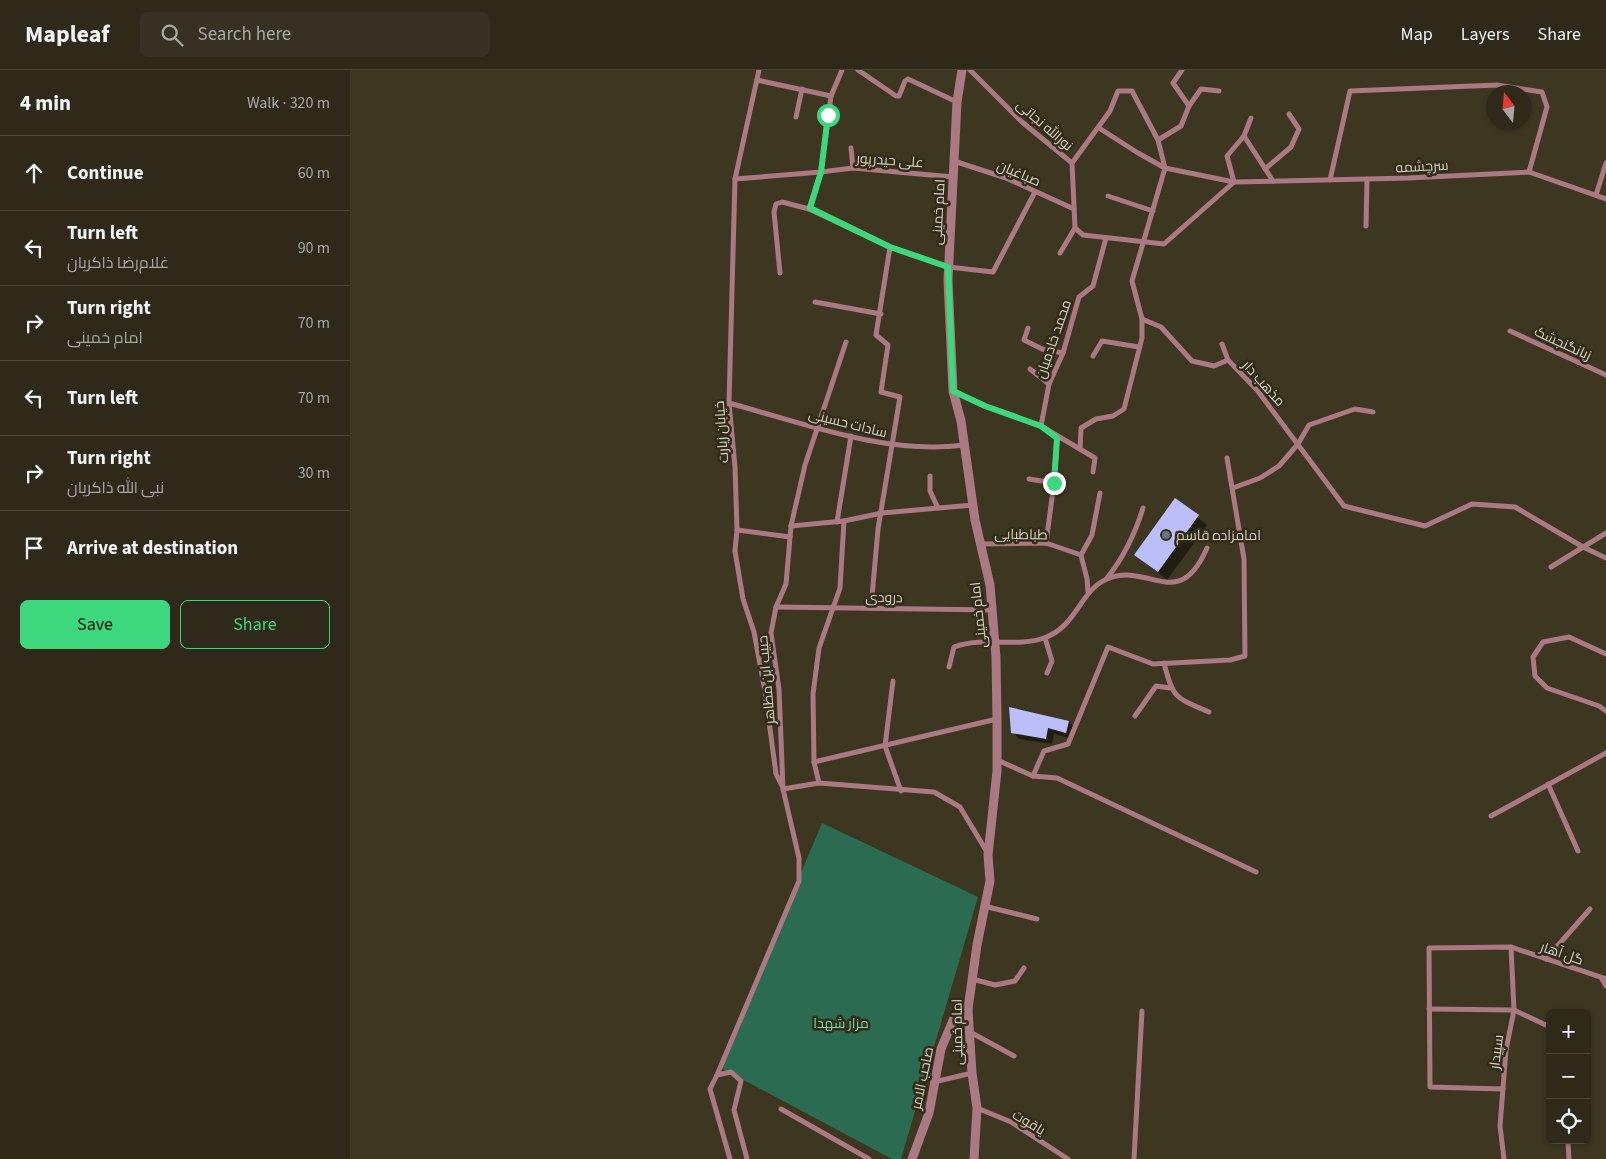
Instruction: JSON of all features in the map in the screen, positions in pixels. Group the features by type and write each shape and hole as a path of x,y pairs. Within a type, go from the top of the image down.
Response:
{"street":[{"name":"خیابان زیارت","path":"760,70 736,179 729,403 735,467 735,551 743,599 754,632 765,691 776,774 783,789"},
{"path":"810,208 821,172 831,96 842,70"},
{"path":"858,70 896,96 899,96 905,81 908,79 957,102"},
{"name":"امام خمینی","path":"962,70 957,102 948,267 953,391 980,544 990,585 997,719 997,760 988,854 990,881 984,906 968,1009 972,1073 977,1108 974,1159"},
{"name":"نورالله نجاتی","path":"970,70 1022,122 1072,163 1075,228"},
{"path":"1182,70 1173,82 1189,106"},
{"path":"757,80 831,96"},
{"path":"1330,180 1350,91 1497,85 1542,92 1547,107 1529,172"},
{"path":"796,117 802,89"},
{"path":"1158,140 1180,126 1189,106 1201,89 1219,91"},
{"path":"1072,163 1110,111 1118,91 1132,91 1158,140 1165,168 1132,281 1142,319 1139,347 1124,409 1114,416 1096,419 1081,428 1080,449"},
{"path":"1265,169 1291,147 1299,129 1289,114"},
{"path":"1060,253 1075,228 1083,235 1164,244 1234,182 1227,156 1244,136 1252,118"},
{"name":"سرچشمه","path":"1099,128 1165,168 1234,182 1367,179 1529,172 1606,199"},
{"path":"1244,136 1273,181"},
{"path":"851,148 853,168"},
{"name":"صباغیان","path":"954,161 1006,178 1074,209"},
{"path":"1596,195 1606,163"},
{"name":"علی حیدرپور","path":"736,179 853,168 953,177"},
{"path":"1366,226 1367,179"},
{"path":"780,273 774,212 776,204 782,202 810,208 890,247 948,267 992,272 1035,192"},
{"path":"1108,196 1153,211"},
{"name":"محمد خادمیان","path":"1041,426 1049,384 1063,353 1079,296 1093,286 1106,238"},
{"path":"871,608 891,446 900,396 881,392 888,345 876,335 881,314 890,247"},
{"path":"815,302 881,314"},
{"name":"مذهب دار","path":"1142,319 1161,327 1192,361 1214,366 1228,360 1257,390 1344,506 1425,526 1472,504 1514,507 1583,547"},
{"path":"1028,328 1024,340 1042,349 1063,353"},
{"name":"زبانگنجشک","path":"1510,331 1606,375"},
{"path":"1093,356 1102,341 1139,347"},
{"name":"حبیب ابن مظاهر","path":"783,789 780,699 771,633 776,607 786,584 791,526 805,465 846,342"},
{"path":"1222,344 1228,360"},
{"path":"1030,369 1049,384"},
{"path":"953,391 985,406 1041,426 1057,438 1095,458 1093,472"},
{"name":"سادات حسینی","path":"729,403 891,446 939,448 964,445"},
{"path":"1232,488 1260,478 1279,466 1298,444 1309,425 1355,408 1373,412"},
{"path":"837,522 851,436"},
{"path":"1046,543 1054,483 1057,438"},
{"path":"1033,776 1044,751 1068,744 1108,647 1153,664 1230,660 1245,656 1244,559 1227,458"},
{"path":"930,476 930,490 938,508"},
{"path":"1029,479 1054,483"},
{"path":"949,667 954,647 968,642 994,640 1022,642 1045,638 1065,627 1079,610 1088,592 1088,579 1082,555 1092,535 1100,493"},
{"path":"791,526 837,522 882,513 973,505"},
{"path":"1088,592 1107,578 1122,559 1137,527 1143,508"},
{"path":"819,783 814,762 813,694 819,648 835,608 840,588 844,521"},
{"path":"736,530 790,537"},
{"path":"1551,567 1606,534"},
{"name":"طباطبایی","path":"980,544 1046,543 1082,555"},
{"path":"1583,547 1606,558"},
{"path":"1107,578 1127,576 1175,582 1192,575 1207,548"},
{"name":"درودی","path":"776,607 992,610"},
{"path":"1606,654 1570,637 1544,642 1533,657 1534,676 1547,688 1598,706 1606,711"},
{"path":"1045,638 1052,661 1047,673"},
{"path":"1164,663 1170,688 1180,700 1209,712"},
{"path":"893,681 886,746 901,791"},
{"path":"1135,716 1156,686 1170,688"},
{"path":"814,762 997,719"},
{"path":"1491,816 1606,753"},
{"path":"997,760 1033,776 1057,778 1256,872"},
{"path":"730,1159 710,1089 799,880 799,858 783,789 819,783 901,791 934,792 960,806 988,854"},
{"path":"1548,784 1578,851"},
{"path":"984,906 1037,919"},
{"path":"1546,959 1590,909"},
{"path":"1503,1089 1430,1087 1429,948 1512,947"},
{"name":"گل آهار","path":"1512,947 1604,979"},
{"name":"سپیدار","path":"1504,1159 1500,1126 1506,1050 1514,1010 1512,947"},
{"path":"972,979 995,985 1015,981 1024,968"},
{"path":"1604,979 1606,986"},
{"name":"صاحب الامر","path":"912,1159 922,1138 929,1114 941,1049 954,1018 968,1009"},
{"path":"1429,1009 1514,1010 1546,1025"},
{"path":"1134,1159 1142,1011"},
{"path":"969,1032 1014,1056"},
{"path":"717,1075 731,1072 741,1081 734,1110 747,1159"},
{"path":"934,1082 972,1073"},
{"name":"یاقوت","path":"977,1108 1011,1122 1068,1159"},
{"path":"781,1109 869,1159"},
{"path":"1568,1144 1569,1159"}],"green space":[{"name":"مزار شهدا","path":"822,823 978,897 901,1159 892,1159 719,1067"}],"building":[{"name":"امامزاده قاسم","path":"1175,498 1199,515 1158,572 1134,555"},
{"path":"1009,707 1069,721 1066,733 1048,728 1046,739 1011,733"}],"place":[{"name":"امامزاده قاسم","path":"1166,535"}],"route":[{"path":"828,115 821,172 810,208 890,247 948,267 953,391 985,406 1041,426 1057,438 1054,483"}]}
